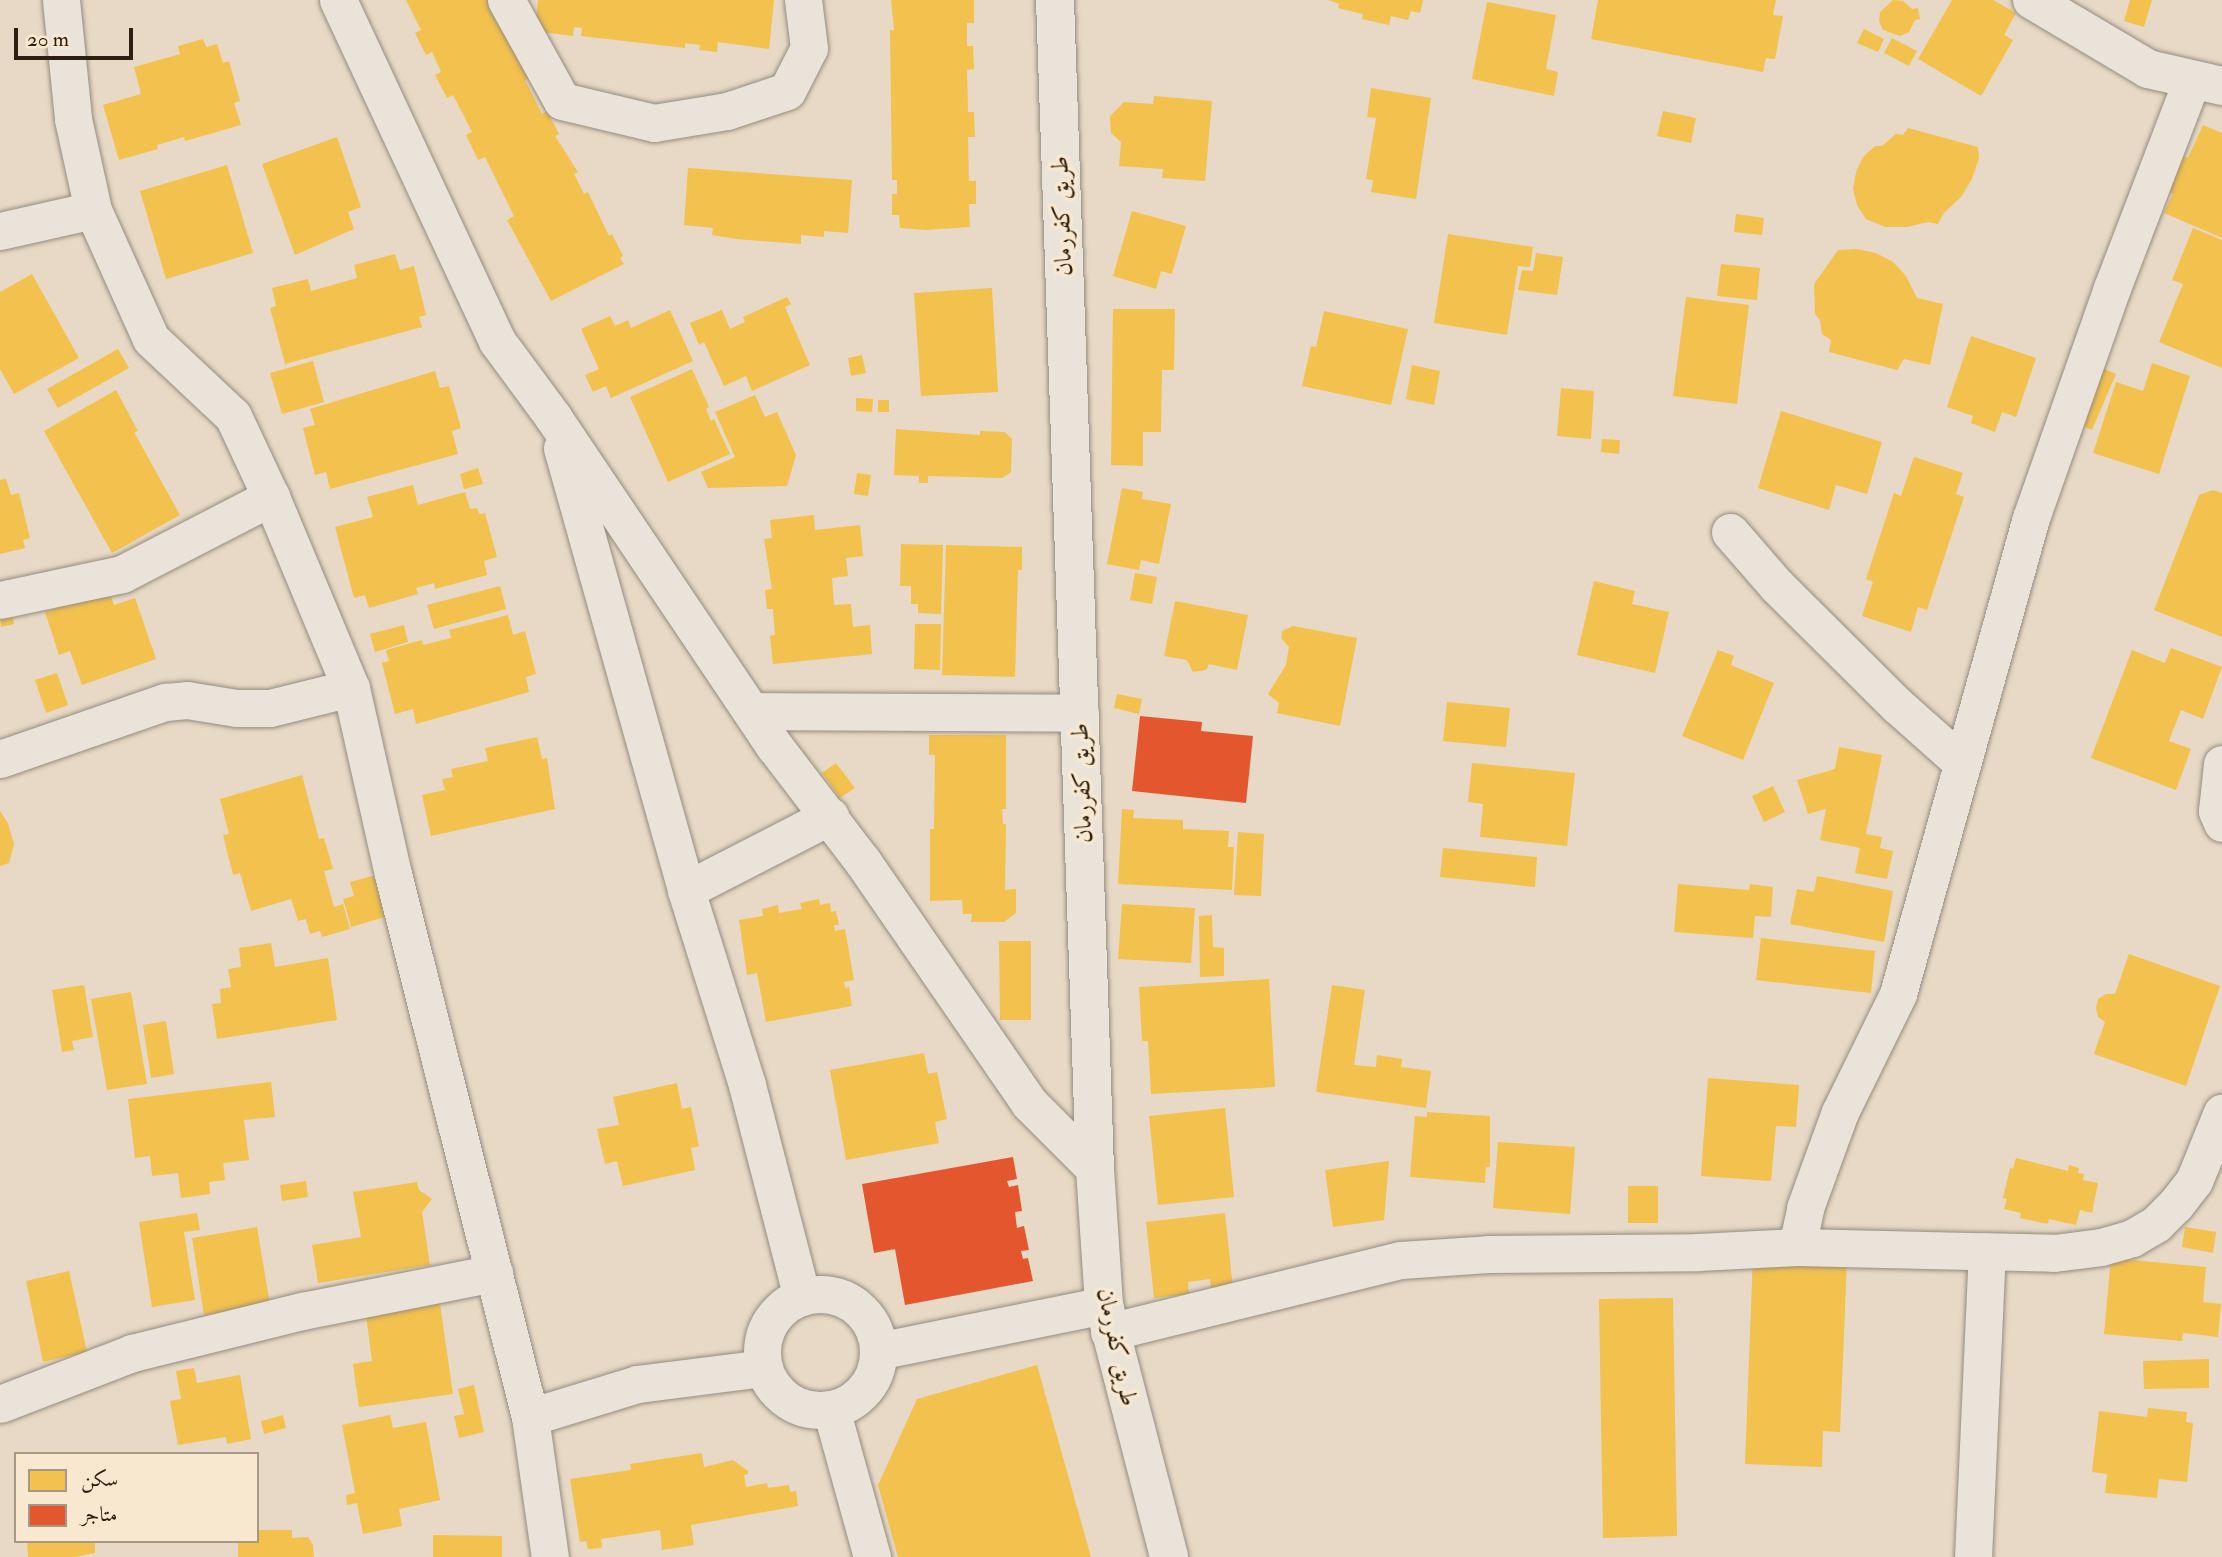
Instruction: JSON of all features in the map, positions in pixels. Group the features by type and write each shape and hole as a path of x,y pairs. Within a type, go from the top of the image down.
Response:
{"main road":[{"name":"طريق كفررمان","path":"1055,0 1095,1169 1107,1319 1169,1557"},
{"path":"2032,0 2148,69 2207,83"}],"street":[{"path":"61,0 73,119 93,210 151,339 233,416 271,497 351,688 393,874 530,1417 550,1557"},
{"path":"338,0 497,341 553,417 775,747 830,816 1028,1103 1095,1169"},
{"path":"506,0 562,101 653,123 727,111 787,91 809,48 803,0"},
{"path":"1797,1247 1808,1197 1840,1112 1898,994 2031,518 2112,288 2207,83"},
{"path":"0,231 93,210"},
{"path":"553,417 686,890 747,1085 802,1297"},
{"path":"0,600 122,574 271,497"},
{"path":"1730,532 1777,586 1898,706 1961,762"},
{"path":"0,759 165,702 187,700 236,708 270,708 351,688"},
{"path":"751,711 1080,713"},
{"path":"2222,764 2217,811 2222,823"},
{"path":"686,890 830,816"},
{"path":"878,1351 1107,1319 1401,1260 1488,1254 1698,1252 1797,1247 2054,1253 2132,1238 2156,1224 2194,1181 2222,1112"},
{"path":"1973,1557 1987,1252"},
{"path":"0,1404 132,1353 302,1311 494,1273"},
{"path":"817,1293 843,1297 864,1312 877,1336 878,1351 878,1362 868,1387 848,1404 823,1411 797,1406 776,1391 763,1368 762,1342 772,1318 792,1300 817,1293"},
{"path":"530,1417 637,1384 763,1368"},
{"path":"831,1409 872,1557"}],"building: سكن":[{"path":"406,0 491,0 531,78 525,80 542,114 547,111 559,134 555,136 578,172 574,174 584,194 588,192 609,236 612,234 624,264 551,301 507,220 514,216 485,157 478,160 466,135 472,132 453,95 447,98 435,75 441,72 432,52 426,55 415,33 421,30"},
{"path":"538,0 774,0 769,49 718,42 717,52 699,50 700,45 685,43 685,48 581,36 582,28 574,27 573,36 535,31"},
{"path":"891,0 974,0 974,23 967,23 967,46 973,46 974,69 967,70 968,112 974,112 975,137 968,137 969,181 976,181 976,204 969,204 970,227 926,230 900,228 899,215 892,215 892,194 897,194 897,180 892,180 890,30 894,30"},
{"path":"1328,0 1423,0 1420,13 1411,11 1408,20 1391,16 1389,25 1362,19 1363,14 1338,8 1339,4"},
{"path":"1598,0 1776,0 1773,15 1783,16 1775,59 1766,58 1763,72 1591,39"},
{"path":"1893,0 1903,1 1912,9 1918,8 1920,19 1915,20 1909,32 1900,36 1883,30 1879,21 1880,12"},
{"path":"1952,0 1993,0 2016,13 2004,35 2013,40 1981,96 1918,59"},
{"path":"2130,0 2152,0 2144,27 2124,21"},
{"path":"1487,2 1556,15 1546,69 1558,72 1554,96 1472,79"},
{"path":"1864,29 1884,39 1878,52 1857,43"},
{"path":"1892,38 1917,51 1909,66 1884,53"},
{"path":"203,39 206,47 217,44 223,63 229,61 240,101 234,103 241,125 185,141 184,137 157,145 158,149 119,160 103,105 141,94 134,67 180,54 178,46"},
{"path":"1371,88 1431,98 1416,199 1371,192 1373,180 1366,179 1376,118 1367,117"},
{"path":"1154,96 1212,101 1205,181 1162,178 1163,169 1119,166 1121,142 1111,133 1110,116 1124,102 1153,104"},
{"path":"1663,111 1696,118 1691,143 1657,136"},
{"path":"2203,125 2222,133 2222,238 2164,213 2173,194 2163,190 2179,154 2188,158"},
{"path":"1908,128 1978,147 1979,158 1972,179 1961,197 1943,214 1938,224 1928,222 1907,227 1885,227 1866,219 1857,205 1853,189 1856,172 1863,157 1875,146 1882,146 1896,134 1903,135"},
{"path":"337,137 361,207 348,212 354,229 295,255 262,164"},
{"path":"227,165 253,253 166,279 140,191"},
{"path":"688,168 852,180 848,233 824,231 824,237 801,235 801,244 736,239 712,235 713,228 684,225"},
{"path":"1132,211 1186,226 1172,274 1161,271 1156,289 1113,276"},
{"path":"1736,214 1764,218 1762,235 1734,232"},
{"path":"2193,228 2222,240 2222,368 2159,342 2183,284 2172,280"},
{"path":"1448,234 1533,247 1530,267 1518,266 1507,335 1434,323"},
{"path":"1857,249 1876,253 1893,262 1906,276 1917,298 1943,304 1930,365 1904,359 1897,370 1829,352 1831,340 1822,334 1820,320 1815,314 1814,284 1838,250"},
{"path":"1536,253 1563,257 1557,295 1518,290 1522,270 1533,271"},
{"path":"395,254 400,270 414,266 426,315 419,317 422,327 285,364 270,308 276,306 272,288 308,279 311,291 357,278 354,265"},
{"path":"1721,264 1760,268 1757,300 1717,296"},
{"path":"32,274 79,358 14,394 0,369 0,292"},
{"path":"992,288 998,392 921,396 914,293"},
{"path":"787,297 791,304 785,307 810,365 752,391 746,376 724,386 704,342 699,345 690,323 722,310 730,329 745,322 743,317"},
{"path":"1686,297 1749,305 1737,404 1673,396"},
{"path":"1113,309 1175,309 1174,370 1162,370 1161,432 1143,432 1143,466 1111,465"},
{"path":"670,310 693,361 611,398 606,386 593,392 585,375 599,369 581,329 610,316 615,326 628,320 631,328"},
{"path":"1324,311 1408,329 1391,405 1302,386 1311,346 1316,347"},
{"path":"1971,336 2036,358 2016,417 2002,412 1995,432 1971,423 1973,416 1947,407"},
{"path":"118,349 129,368 58,408 47,389"},
{"path":"862,355 866,373 851,376 848,358"},
{"path":"313,361 324,402 282,414 270,373"},
{"path":"2152,363 2190,376 2159,474 2093,453 2116,382 2143,391"},
{"path":"2092,364 2116,374 2092,430 2069,420"},
{"path":"1412,365 1440,371 1434,405 1406,399"},
{"path":"692,369 709,407 706,409 711,421 714,419 730,454 668,482 630,397"},
{"path":"435,371 440,388 449,386 461,428 452,431 458,454 330,489 326,472 315,475 303,428 315,425 310,409"},
{"path":"1561,388 1594,391 1591,439 1557,436"},
{"path":"116,390 138,431 134,432 180,515 112,553 44,431"},
{"path":"755,395 765,417 777,412 796,455 787,486 708,488 701,472 735,457 715,412"},
{"path":"856,398 873,399 872,412 856,411"},
{"path":"878,400 889,400 889,412 878,412"},
{"path":"1781,411 1882,442 1867,494 1836,485 1829,510 1758,488"},
{"path":"896,429 980,435 980,431 1005,432 1012,439 1011,472 1002,478 928,476 928,483 919,483 919,476 894,475"},
{"path":"1602,439 1620,440 1619,454 1601,452"},
{"path":"1914,457 1963,473 1956,494 1964,497 1927,610 1918,607 1911,632 1862,616 1873,582 1866,579 1894,493 1901,496"},
{"path":"478,468 483,484 464,489 460,474"},
{"path":"857,473 871,475 868,496 854,494"},
{"path":"6,479 11,495 19,493 30,538 23,540 25,548 0,554 0,480"},
{"path":"413,485 418,505 465,492 470,509 477,508 479,514 485,513 497,557 484,561 487,575 435,589 434,583 416,588 418,594 369,608 365,595 354,598 335,527 373,517 367,497"},
{"path":"1122,488 1143,492 1142,499 1171,504 1159,564 1141,560 1139,570 1107,564"},
{"path":"2213,490 2222,493 2222,637 2154,610 2199,495"},
{"path":"814,515 815,530 860,525 863,556 846,558 848,576 832,578 834,605 851,604 853,627 870,625 872,654 773,664 770,636 775,635 773,609 767,609 765,590 772,589 764,539 772,538 770,520"},
{"path":"901,544 943,545 941,614 918,613 918,604 911,604 911,586 900,586"},
{"path":"946,545 1022,547 1022,570 1018,570 1015,677 942,675"},
{"path":"1135,573 1157,577 1152,604 1130,600"},
{"path":"1594,581 1635,591 1632,604 1669,612 1655,673 1577,655"},
{"path":"500,586 506,609 434,629 427,605"},
{"path":"109,590 114,605 135,598 156,659 82,685 70,651 59,655 45,612"},
{"path":"1175,601 1248,615 1237,670 1209,664 1206,670 1193,672 1187,660 1164,656"},
{"path":"11,609 14,624 1,627 0,612"},
{"path":"508,615 513,635 525,631 536,674 526,677 529,692 416,724 413,709 395,714 382,663 389,661 386,650 422,640 423,645 451,638 449,630"},
{"path":"915,624 941,624 940,670 914,669"},
{"path":"404,625 408,642 375,652 370,634"},
{"path":"1293,626 1357,638 1340,726 1277,713 1279,703 1268,694 1286,665 1289,647 1281,638 1282,631"},
{"path":"2171,648 2222,667 2203,719 2181,710 2169,741 2191,749 2176,790 2091,758 2132,650 2165,663"},
{"path":"1718,650 1734,656 1731,665 1774,683 1743,760 1682,736"},
{"path":"57,673 68,705 46,713 35,680"},
{"path":"1117,694 1142,699 1139,714 1114,708"},
{"path":"1447,702 1510,708 1506,747 1443,741"},
{"path":"929,735 1006,735 1006,809 1002,809 1003,824 1006,824 1005,890 1016,889 1016,913 1004,922 971,922 972,914 963,914 962,900 930,901 930,829 934,829 935,755 929,755"},
{"path":"537,737 542,759 547,758 555,809 431,836 422,795 445,790 442,779 453,777 451,769 488,761 485,748"},
{"path":"1839,747 1882,755 1866,834 1882,837 1880,848 1893,851 1887,879 1855,873 1860,848 1820,840 1826,809 1808,814 1797,780 1835,769"},
{"path":"836,763 855,788 840,798 822,773"},
{"path":"1472,763 1575,773 1567,846 1480,837 1483,804 1468,802"},
{"path":"302,775 319,839 324,838 333,869 324,871 334,907 343,904 350,929 322,937 320,931 310,934 306,919 298,921 291,899 251,911 240,873 233,875 223,835 229,834 220,799"},
{"path":"1773,786 1785,812 1764,822 1752,796"},
{"path":"1122,809 1134,810 1133,818 1183,820 1183,829 1229,831 1228,847 1234,847 1232,890 1118,884"},
{"path":"0,811 8,823 14,844 9,863 0,866"},
{"path":"1238,832 1264,834 1261,896 1234,895"},
{"path":"1443,848 1537,857 1535,887 1440,877"},
{"path":"376,875 388,916 351,927 343,899 354,896 350,882"},
{"path":"1817,876 1893,891 1884,942 1790,924 1797,889 1814,892"},
{"path":"1678,884 1749,890 1750,884 1773,887 1771,917 1755,916 1753,938 1674,932"},
{"path":"819,899 820,905 830,903 831,912 836,911 839,925 834,925 835,931 845,929 854,980 844,982 845,988 849,987 852,1006 766,1022 757,973 747,975 739,920 763,916 762,909 778,905 779,913 802,909 800,903"},
{"path":"1122,904 1195,908 1191,963 1118,959"},
{"path":"1212,915 1213,947 1224,948 1224,976 1200,977 1199,916"},
{"path":"1761,938 1875,951 1871,993 1756,980"},
{"path":"999,941 1031,941 1031,1020 1000,1020"},
{"path":"271,943 275,967 328,958 337,1020 217,1039 212,1004 221,1003 220,989 231,987 228,969 241,967 239,948"},
{"path":"2129,954 2220,986 2186,1086 2094,1054 2105,1022 2098,1017 2098,999 2106,994 2115,994"},
{"path":"1269,979 1275,1087 1151,1094 1148,1041 1142,1041 1139,987"},
{"path":"84,985 93,1037 72,1041 74,1050 62,1052 52,990"},
{"path":"1332,985 1365,990 1354,1065 1376,1067 1377,1055 1402,1059 1401,1067 1431,1071 1426,1108 1316,1092"},
{"path":"131,992 147,1084 107,1090 91,999"},
{"path":"166,1021 174,1074 151,1078 143,1025"},
{"path":"924,1053 928,1074 937,1072 947,1119 935,1122 939,1143 846,1160 830,1070"},
{"path":"1708,1078 1799,1085 1796,1127 1776,1126 1771,1181 1701,1176"},
{"path":"271,1082 275,1117 244,1120 249,1160 223,1163 225,1180 209,1182 210,1194 181,1198 178,1173 152,1176 150,1156 135,1158 128,1099"},
{"path":"677,1083 682,1109 691,1107 699,1146 691,1148 695,1170 623,1186 617,1161 605,1164 597,1129 619,1125 613,1097"},
{"path":"1225,1108 1234,1197 1158,1205 1149,1116"},
{"path":"1427,1112 1490,1116 1490,1167 1486,1167 1485,1183 1410,1177 1415,1116 1427,1117"},
{"path":"1498,1142 1575,1147 1570,1214 1493,1208"},
{"path":"2016,1158 2068,1171 2069,1165 2079,1168 2078,1173 2084,1174 2083,1180 2098,1183 2092,1213 2080,1210 2076,1225 2049,1219 2048,1224 2020,1218 2021,1213 2004,1209 2007,1199 2003,1198 2010,1168 2013,1169"},
{"path":"1389,1161 1384,1220 1333,1227 1325,1170"},
{"path":"306,1181 308,1197 282,1201 280,1185"},
{"path":"417,1182 419,1190 432,1199 422,1212 430,1265 318,1283 312,1245 361,1237 353,1192"},
{"path":"1628,1186 1658,1186 1658,1223 1628,1223"},
{"path":"197,1213 200,1230 184,1232 195,1300 152,1307 139,1222"},
{"path":"1225,1213 1233,1289 1211,1291 1210,1279 1188,1282 1189,1294 1154,1298 1146,1222"},
{"path":"257,1227 270,1305 204,1315 192,1238"},
{"path":"2185,1227 2216,1232 2213,1253 2182,1247"},
{"path":"1753,1255 1847,1259 1840,1432 1823,1431 1822,1467 1745,1464"},
{"path":"2111,1258 2206,1267 2203,1302 2221,1304 2218,1337 2183,1333 2182,1341 2104,1334"},
{"path":"69,1271 87,1352 43,1362 26,1281"},
{"path":"1673,1298 1677,1536 1603,1538 1599,1299"},
{"path":"440,1304 453,1394 359,1407 353,1364 372,1361 366,1315"},
{"path":"2209,1359 2209,1388 2144,1389 2143,1361"},
{"path":"1037,1365 1091,1557 898,1557 878,1485 917,1399"},
{"path":"194,1368 197,1383 240,1375 251,1439 227,1444 226,1437 178,1445 170,1401 181,1399 176,1371"},
{"path":"474,1385 484,1432 459,1438 454,1416 464,1414 458,1389"},
{"path":"2148,1408 2187,1412 2186,1422 2193,1423 2187,1482 2159,1479 2157,1498 2105,1493 2107,1474 2092,1472 2099,1411 2147,1417"},
{"path":"283,1415 286,1428 264,1434 261,1421"},
{"path":"390,1415 393,1428 426,1422 440,1500 399,1509 402,1526 363,1534 357,1503 347,1505 346,1495 355,1493 342,1425"},
{"path":"702,1453 704,1467 733,1460 748,1471 748,1474 744,1475 746,1487 767,1483 768,1488 789,1485 790,1492 796,1491 798,1506 691,1525 694,1545 662,1550 660,1530 601,1539 602,1548 588,1549 586,1541 580,1542 570,1479 631,1470 630,1464"},
{"path":"259,1530 292,1530 292,1538 308,1537 313,1545 314,1557 238,1557 238,1543 259,1543"},
{"path":"433,1535 502,1536 502,1557 433,1557"},
{"path":"27,1543 95,1543 95,1553 75,1557 28,1557"}],"building: متاجر":[{"path":"1140,716 1202,722 1201,731 1253,736 1246,803 1132,791"},
{"path":"1013,1157 1017,1179 1007,1181 1009,1187 1018,1185 1022,1211 1015,1212 1017,1228 1024,1226 1029,1250 1021,1251 1023,1259 1028,1258 1033,1281 905,1305 895,1249 874,1253 862,1184"}]}
